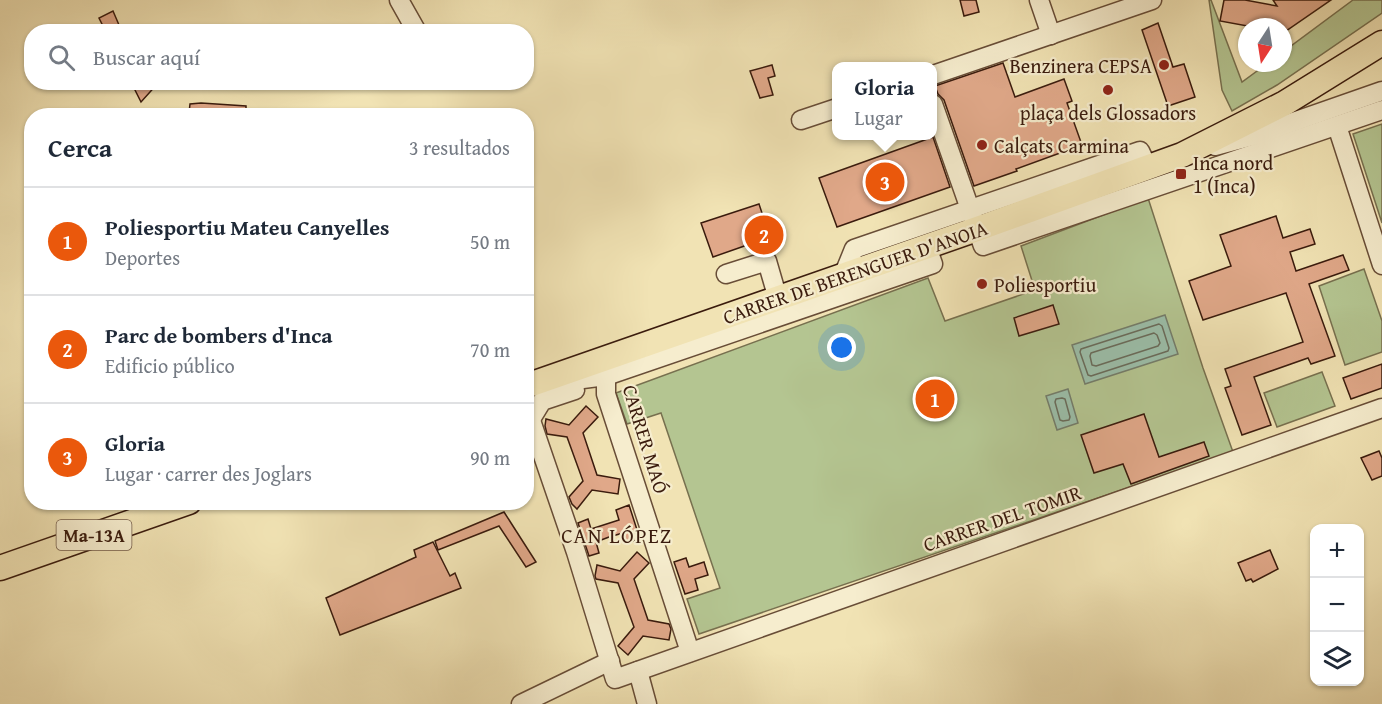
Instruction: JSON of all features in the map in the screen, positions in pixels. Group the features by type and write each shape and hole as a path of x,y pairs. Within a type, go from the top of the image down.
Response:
{"main road":[{"name":"CARRER DE BERENGUER D'ANOIA","path":"534,385 927,247 973,219 1148,168 1182,155 1294,97 1382,43"},
{"name":"Ma-13A","path":"0,568 166,510"}],"street":[{"path":"399,0 412,24"},
{"path":"1039,0 1051,35"},
{"path":"937,74 1152,0"},
{"path":"1182,155 1256,135 1382,91"},
{"path":"801,120 832,110"},
{"path":"937,116 983,246 1382,110"},
{"path":"1337,126 1382,265"},
{"path":"843,276 854,249 973,219"},
{"path":"534,408 542,401 578,390 606,385 933,264 927,247"},
{"path":"726,274 766,261 778,298"},
{"path":"534,390 540,392 575,380 606,385"},
{"name":"CARRER MAÓ","path":"606,385 690,652"},
{"name":"CARRER DEL TOMIR","path":"610,661 615,679 1382,408"},
{"path":"521,704 610,661 534,428"},
{"path":"638,671 647,704"}],"shaded area":[{"path":"1209,0 1211,0 1242,82 1256,72 1292,72 1292,45 1353,0 1382,0 1382,13 1277,85 1232,111 1222,90"},
{"path":"1382,124 1382,223 1353,134"},
{"path":"1148,198 1233,452 699,634 687,599 720,588 661,413 627,424 616,393 928,278 945,321 1035,290 1021,246"},
{"path":"1364,269 1382,321 1382,352 1345,365 1319,286"},
{"path":"1322,372 1335,406 1277,427 1264,393"}],"water":[{"path":"1165,315 1178,354 1085,384 1072,345"},
{"path":"1068,389 1078,423 1057,430 1046,396"}],"building":[{"path":"960,0 976,0 979,12 964,16"},
{"path":"1224,0 1245,0 1277,6 1273,0 1331,0 1292,27 1292,18 1238,18 1238,24 1220,21"},
{"path":"113,11 119,24 102,24 99,18"},
{"name":"Benzinera CEPSA","path":"1158,23 1173,67 1184,64 1195,97 1168,106 1142,30"},
{"path":"1003,63 1015,97 1064,79 1072,101 1067,103 1082,145 974,186 944,100 937,91 937,85"},
{"path":"772,65 775,76 768,78 773,95 760,98 750,71"},
{"path":"135,90 152,90 141,102"},
{"path":"190,104 246,106 246,108 190,108"},
{"path":"925,140 934,140 950,187 837,227 819,178"},
{"path":"759,204 770,237 713,257 701,223"},
{"path":"1276,216 1283,238 1310,229 1315,244 1290,252 1296,271 1343,255 1349,270 1309,284 1335,356 1311,364 1308,358 1254,377 1271,425 1242,435 1225,388 1231,386 1225,369 1303,342 1286,293 1203,320 1189,281 1231,266 1220,235"},
{"path":"1053,305 1059,324 1019,336 1014,318"},
{"path":"1382,364 1382,388 1351,399 1343,378"},
{"path":"586,406 598,417 583,433 597,475 620,479 618,494 592,490 577,509 569,497 583,481 567,437 547,434 545,426 546,419 569,425"},
{"path":"1144,414 1159,457 1204,442 1209,456 1131,484 1123,464 1094,473 1081,435"},
{"path":"1379,451 1382,458 1382,476 1372,480 1361,458"},
{"path":"629,505 640,539 627,543 623,533 609,537 596,542 599,553 589,556 578,523 588,519 591,529 619,520 616,510"},
{"path":"504,512 536,562 526,567 499,526 438,550 435,541"},
{"path":"433,542 450,576 455,573 461,588 340,635 326,598 416,557 414,550"},
{"path":"1270,550 1278,569 1253,582 1251,579 1246,581 1238,563"},
{"path":"637,552 649,563 634,579 648,620 669,624 671,629 669,640 643,636 628,655 618,646 634,627 618,583 596,579 595,576 597,565 620,571"},
{"path":"686,558 689,567 704,562 708,575 695,579 698,590 685,594 674,562"}],"place":[{"name":"Benzinera CEPSA","path":"1164,65"},
{"name":"plaça dels Glossadors","path":"1108,90"},
{"name":"Calçats Carmina","path":"982,145"},
{"name":"Inca nord 1 (Inca)","path":"1181,174"},
{"name":"Gloria","path":"885,182"},
{"name":"Parc de bombers d'Inca","path":"764,235"},
{"name":"Poliesportiu","path":"982,284"},
{"name":"Poliesportiu Mateu Canyelles","path":"935,399"}],"district":[{"name":"CAN LÓPEZ","path":"617,535"}]}
